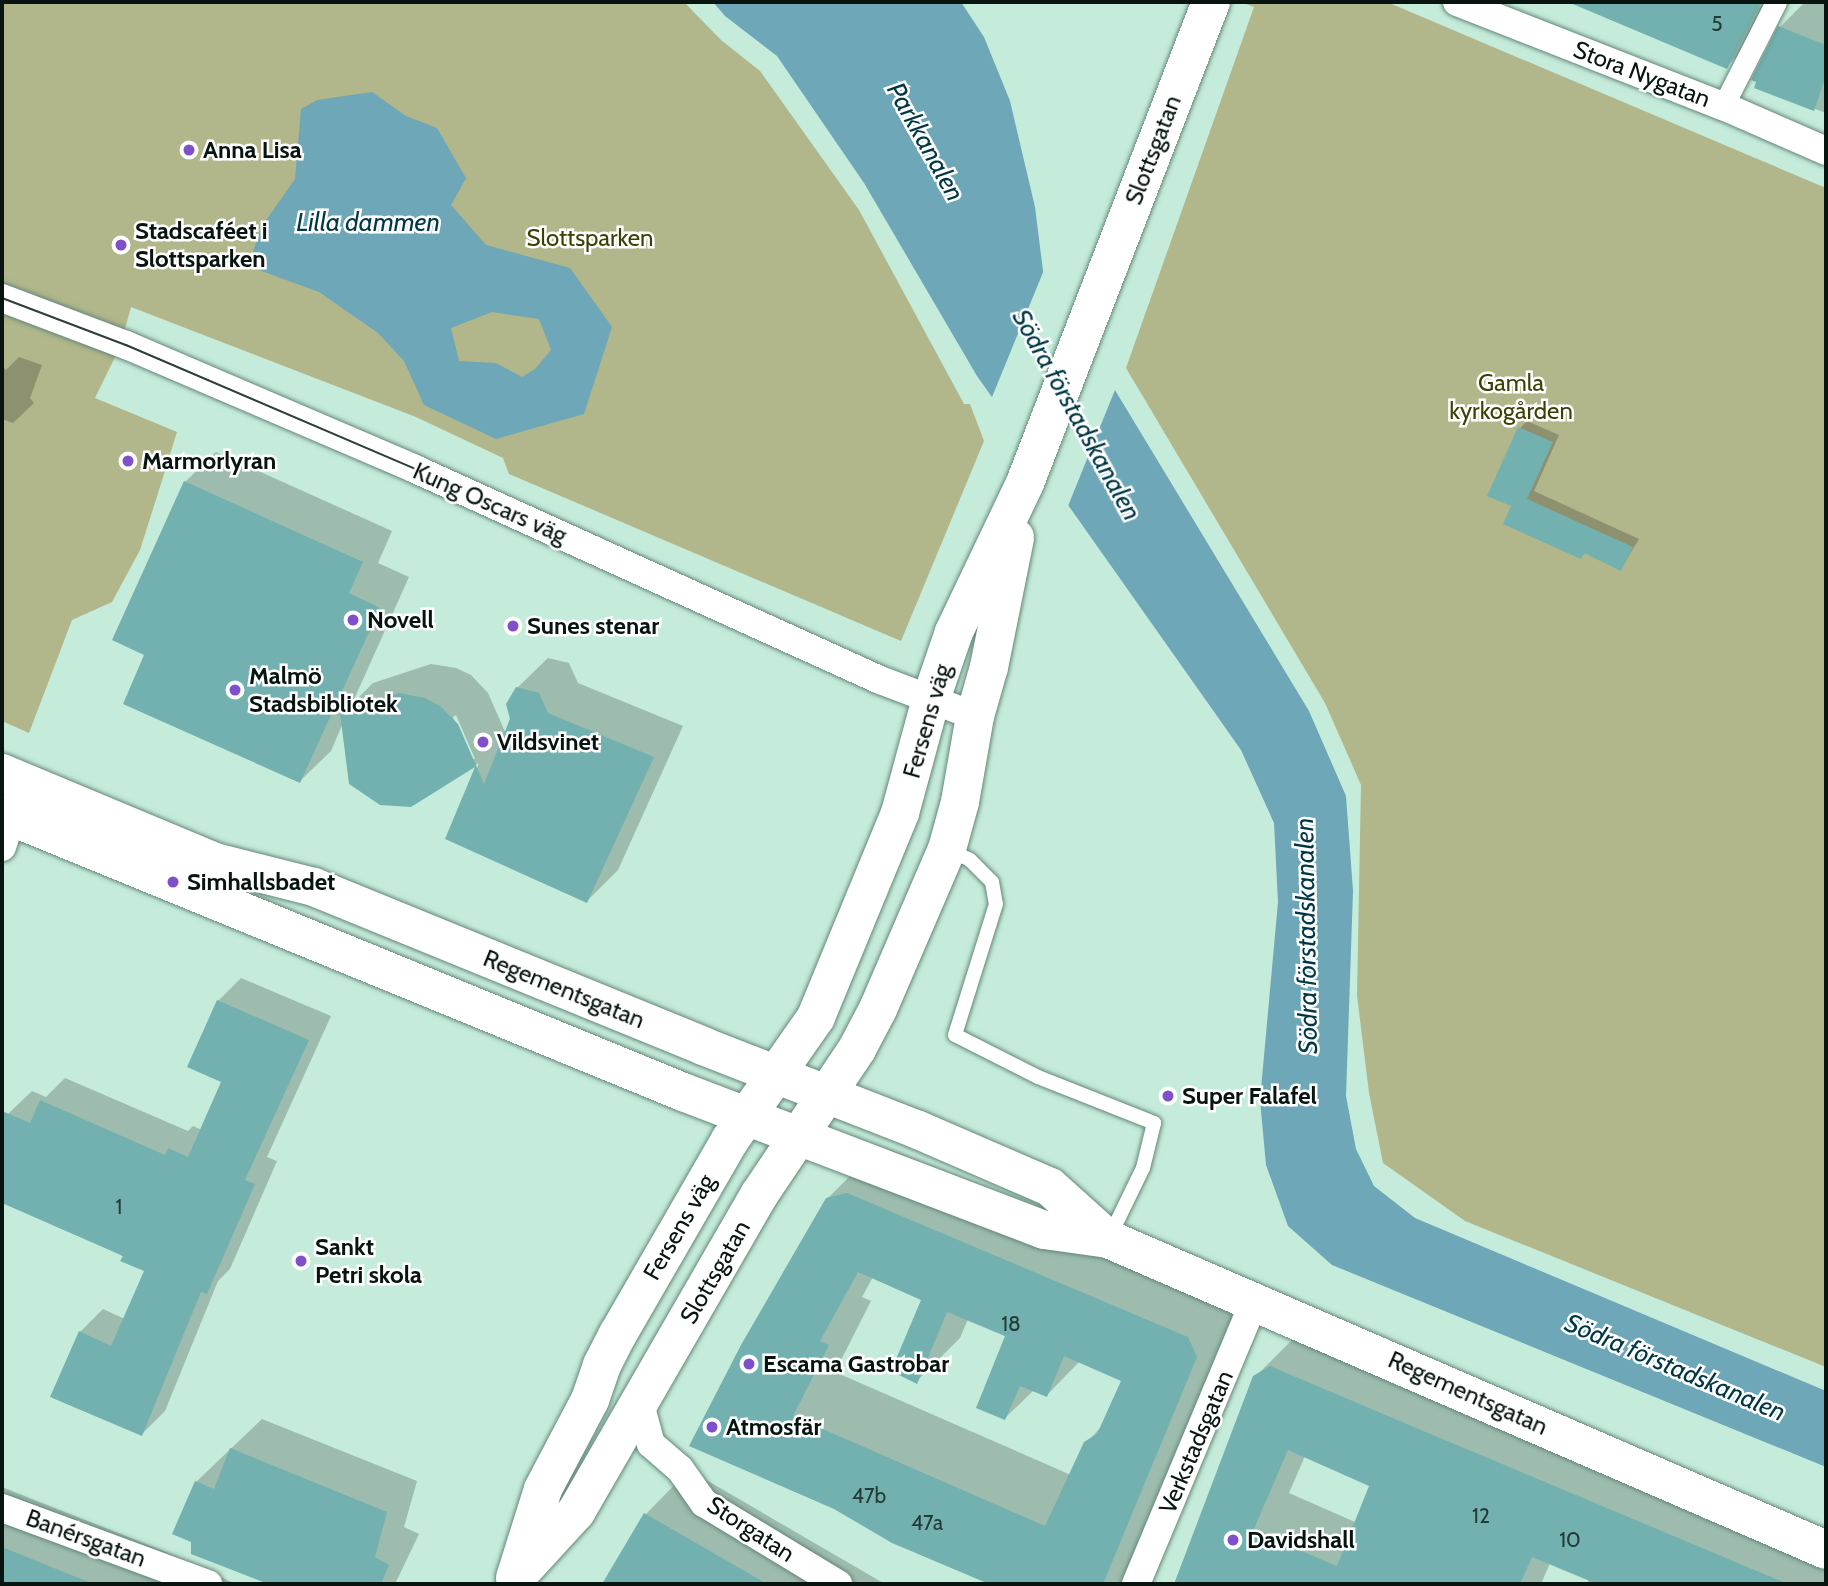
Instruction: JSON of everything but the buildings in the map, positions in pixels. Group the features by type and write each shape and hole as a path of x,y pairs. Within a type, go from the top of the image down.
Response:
{"main road":[{"name":"Slottsgatan","path":"1025,483 1210,2"},
{"name":"Fersens väg","path":"513,1581 543,1489 590,1400 602,1365 653,1271 747,1116 816,1017 900,813 931,699 954,632 1025,483"},
{"name":"Fersens väg","path":"798,1135 857,1049 878,1009 947,849 960,802 975,716 989,667 1025,483"},
{"name":"Regementsgatan","path":"2,773 215,862 314,887 1050,1187 1108,1239"},
{"name":"Regementsgatan","path":"5,826 1044,1230 1108,1239 1255,1300 1826,1550"},
{"name":"Slottsgatan","path":"640,1401 798,1135"},
{"name":"Fersens väg","path":"513,1581 576,1513 640,1401"}],"street":[{"name":"Stora Nygatan","path":"1457,2 1723,106 1826,151"},
{"path":"1723,106 1776,2"},
{"name":"Kung Oscars väg","path":"2,298 126,345 415,469 880,680 975,716"},
{"name":"Verkstadsgatan","path":"1136,1584 1255,1300"},
{"name":"Storgatan","path":"640,1401 651,1444 680,1469 704,1503 838,1584"},
{"name":"Banérsgatan","path":"2,1508 208,1584"}],"lane":[{"path":"947,849 970,860 992,882 996,904 954,1035 1038,1077 1154,1123 1143,1168 1108,1239"}],"green space":[{"name":"Slottsparken","path":"2,2 684,2 721,40 760,71 859,210 964,404 970,404 984,441 901,641 509,474 503,458 416,417 131,307 120,347 95,398 177,432 159,490 140,550 112,602 72,620 29,733 2,721"},
{"name":"Gamla kyrkogården","path":"1241,2 1387,2 1826,188 1826,1367 1465,1221 1383,1163 1369,1093 1357,995 1361,785 1325,703 1126,368 1254,7"}],"water":[{"path":"713,2 961,2 984,37 1010,101 1035,207 1043,271 1309,711 1346,796 1353,891 1346,1096 1356,1149 1374,1186 1415,1218 1826,1391 1826,1467 1332,1265 1288,1226 1266,1165 1260,1100 1278,902 1274,823 1241,750 977,376 864,183 777,56 725,16"},
{"name":"Lilla dammen","path":"372,92 406,116 437,128 466,178 451,205 486,245 570,268 612,327 584,414 496,439 424,405 404,361 378,333 319,292 248,266 262,226 295,179 301,109 317,100","holes":["492,312 539,319 551,350 535,369 522,377 496,363 459,361 451,328"]}],"pier":[{"path":"1046,265 1117,385 1066,511 990,402"}],"tram line":[{"path":"2,298 126,345 415,469"}],"place":[{"name":"Anna Lisa","path":"189,150"},
{"name":"Stadscaféet i Slottsparken","path":"121,245"},
{"name":"Marmorlyran","path":"128,461"},
{"name":"Novell","path":"353,620"},
{"name":"Sunes stenar","path":"513,626"},
{"name":"Malmö Stadsbibliotek","path":"235,690"},
{"name":"Vildsvinet","path":"483,742"},
{"name":"Simhallsbadet","path":"173,882"},
{"name":"Super Falafel","path":"1168,1096"},
{"name":"Sankt Petri skola","path":"301,1261"},
{"name":"Escama Gastrobar","path":"749,1364"},
{"name":"Atmosfär","path":"712,1427"},
{"name":"Davidshall","path":"1233,1540"}],"water label":[{"name":"Parkkanalen","path":"925,142"},
{"name":"Södra förstadskanalen","path":"1076,415"},
{"name":"Södra förstadskanalen","path":"1307,936"},
{"name":"Södra förstadskanalen","path":"1675,1368"}]}
